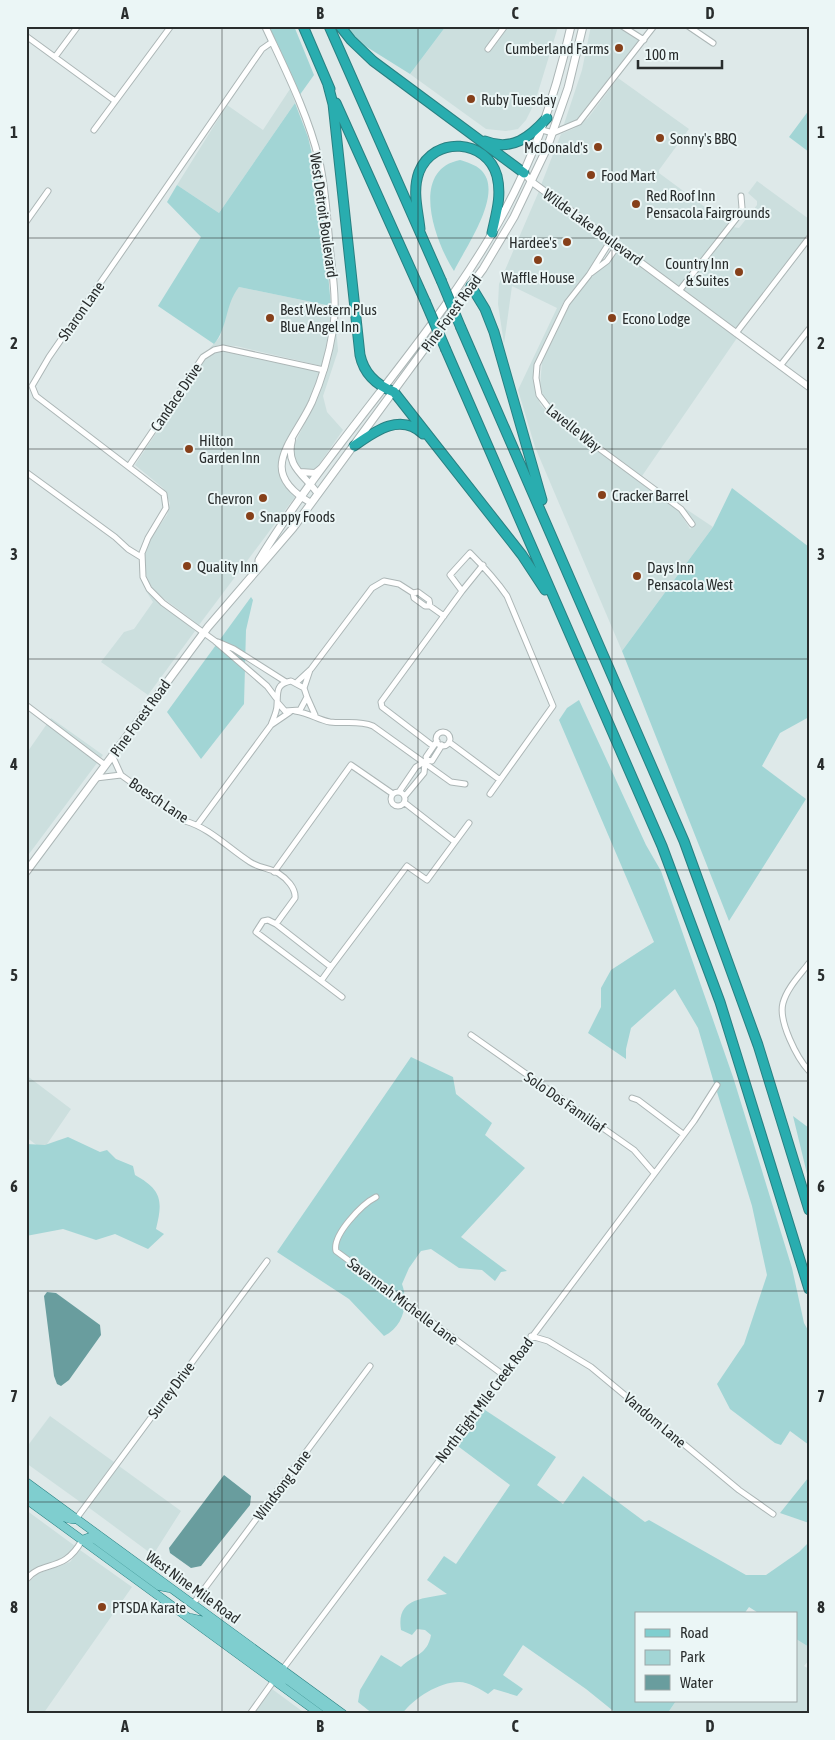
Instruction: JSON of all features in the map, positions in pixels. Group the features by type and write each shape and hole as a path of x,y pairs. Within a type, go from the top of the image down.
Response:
{"highway":[{"path":"303,26 662,846 699,943 743,1073 809,1289"},
{"path":"329,26 548,525 697,874 755,1036 809,1210"},
{"path":"340,26 351,40 373,61 524,172"},
{"path":"328,85 334,109 360,355 368,374 383,388 394,392 522,555 562,617"},
{"path":"471,133 493,144 508,145 526,138 547,118"},
{"path":"422,239 416,200 419,172 433,154 454,146 469,147 479,152 494,169 499,183 499,199 492,233"},
{"path":"471,286 485,309 494,332 526,438 548,525"},
{"path":"354,446 376,431 394,424 409,425 418,430 437,447"}],"main road":[{"name":"Pine Forest Road","path":"259,566 259,560 301,497 467,272 492,233 524,172 547,118 559,82 571,26"},
{"name":"Pine Forest Road","path":"26,872 204,633 259,566 265,564 312,503 471,286 502,238 532,182 553,133 568,88 582,28"},
{"name":"West Nine Mile Road","path":"26,1482 343,1714"},
{"path":"26,1490 61,1516 69,1520 76,1519"},
{"name":"West Nine Mile Road","path":"26,1499 320,1714"},
{"path":"82,1540 90,1537 159,1586 174,1589"},
{"path":"187,1617 204,1621 272,1671 277,1673 282,1669"},
{"path":"274,1681 283,1678 289,1681 334,1714"}],"street":[{"path":"55,57 78,26"},
{"path":"94,130 171,26"},
{"name":"West Detroit Boulevard","path":"265,26 308,125 322,179 334,300 333,327 324,370 312,404 284,452 283,471 290,490 312,503"},
{"path":"488,49 505,26"},
{"path":"571,26 582,28"},
{"path":"622,26 644,40"},
{"path":"542,130 553,133 574,126 586,116 654,26"},
{"path":"688,26 713,43"},
{"path":"26,36 115,102"},
{"name":"Sharon Lane","path":"215,641 163,603 149,589 143,577 142,557 144,545 164,513 167,504 161,490 36,396 32,389 33,382 258,54 272,42"},
{"name":"Wilde Lake Boulevard","path":"524,172 532,182 809,388"},
{"path":"26,222 48,192"},
{"path":"680,291 739,215 742,208 741,196"},
{"path":"736,334 809,238"},
{"name":"Lavelle Way","path":"611,240 589,275 567,303 539,361 536,378 539,395 554,416 681,509 692,524"},
{"name":"Lavelle Way","path":"589,275 607,261 618,245"},
{"path":"780,366 809,329"},
{"name":"Candace Drive","path":"130,466 203,357 214,350 236,349 324,370"},
{"name":"West Detroit Boulevard","path":"294,436 291,460 318,494"},
{"path":"300,472 314,473 324,468"},
{"path":"26,472 115,537 128,549 142,557"},
{"path":"462,591 450,574 470,553 497,580 507,596 553,706 490,794"},
{"path":"433,746 382,708 381,702 483,565"},
{"path":"215,641 234,649 286,682 297,682 311,670 372,588 384,581 399,584 413,593 418,592 429,600 430,606 444,616"},
{"path":"215,641 267,686 277,701 293,712 315,715 327,721 354,721 373,726 426,762 451,782 465,784"},
{"path":"304,688 311,670"},
{"path":"198,824 271,725 278,688 286,682"},
{"path":"297,682 304,688 315,715"},
{"path":"271,725 304,706 307,697"},
{"path":"26,706 105,765"},
{"path":"393,794 391,799 394,805 398,807 404,803 405,796 424,773 426,757 437,741 438,735 443,732 449,735 449,742"},
{"path":"437,741 442,745"},
{"path":"449,742 500,780"},
{"path":"393,794 399,792 416,767 432,761 442,745 449,742"},
{"name":"Boesch Lane","path":"112,755 121,775 185,821 198,824 259,868 274,872"},
{"path":"276,924 295,898 295,893 283,877 274,872 351,765 393,794"},
{"name":"Boesch Lane","path":"96,778 121,775"},
{"path":"399,792 405,796"},
{"path":"404,803 455,842"},
{"path":"321,981 407,866 426,880 469,823"},
{"path":"331,967 276,924 268,920 263,921 256,932 342,997"},
{"path":"809,963 788,993 782,1006 794,1048 809,1071"},
{"name":"Solo Dos Familiaf","path":"471,1035 634,1150 654,1173"},
{"name":"North Eight Mile Creek Road","path":"250,1714 683,1134 717,1085"},
{"path":"632,1098 638,1100 683,1134"},
{"name":"Savannah Michelle Lane","path":"376,1197 363,1204 336,1240 336,1250 502,1374"},
{"name":"Surrey Drive","path":"76,1519 267,1261"},
{"name":"Vandorn Lane","path":"531,1336 548,1341 591,1367 739,1490 773,1514"},
{"name":"Windsong Lane","path":"193,1604 370,1366"},
{"path":"26,1580 36,1571 68,1560 76,1552 82,1540"}],"shaded area":[{"path":"446,26 502,26 484,50 489,53 509,26 558,27 535,102 526,120 518,129 506,131 486,129 410,74"},
{"path":"591,26 616,26 640,41 578,120 563,127 582,70"},
{"path":"618,78 689,129 659,170 659,173 728,224 679,287 541,185 561,134 575,128 588,118"},
{"path":"290,89 295,103 219,213 177,185 227,105 263,130"},
{"name":"Country Inn & Suites","path":"757,181 809,219 809,233 736,329 684,290 733,227 739,228 757,205 757,201 748,193"},
{"path":"539,191 607,241 587,273 564,301 536,360 533,378 540,404 552,418 679,511 690,529 695,525 683,507 713,527 622,651 535,447 518,390 557,308 512,286 504,344 498,304 499,284"},
{"path":"619,250 737,338 642,476 556,413 545,401 540,386 542,362 570,304 589,279 608,263"},
{"path":"239,287 331,306 330,327 322,366 236,346 219,345 209,349 220,337 231,296"},
{"path":"336,325 338,351 323,396 327,412 343,430 316,469 301,469 294,459 294,445 314,404"},
{"path":"223,351 320,372 309,402 286,441 279,463 284,484 295,497 199,625 155,592 148,581 144,565 145,553 150,539 167,515 170,503 163,488 135,465 205,359"},
{"path":"146,591 195,631 148,695 101,662 124,632 134,629 153,602"},
{"path":"51,718 103,755 26,858 26,754"},
{"path":"26,1075 71,1109 43,1150 26,1137"},
{"path":"50,1416 114,1462 83,1504 26,1463 26,1448"},
{"path":"119,1466 181,1511 153,1555 88,1507"},
{"path":"26,1510 75,1546 66,1557 35,1568 26,1575"},
{"path":"80,1550 132,1587 43,1714 26,1714 26,1585 37,1574 70,1562"},
{"path":"798,1640 809,1647 809,1660 804,1666 809,1669 809,1714 667,1714 675,1702 798,1702"},
{"path":"272,1689 306,1714 254,1714"}],"green space":[{"path":"269,26 294,26 314,75 299,96"},
{"path":"344,26 446,26 410,74 362,44"},
{"path":"295,103 308,137 320,188 331,306 239,287 231,301 219,338 214,344 158,306 201,237 167,202 177,185 219,213"},
{"path":"809,110 809,152 789,137"},
{"path":"460,160 474,165 481,170 487,180 488,192 481,220 454,271 434,226 431,192 435,177 444,166"},
{"path":"732,488 809,547 809,717 780,733 762,766 806,799 729,921 622,651 713,527"},
{"path":"251,597 253,600 246,630 244,704 201,759 167,712"},
{"path":"579,700 646,845 661,871 733,1077 792,1268 804,1323 809,1332 809,1445 790,1431 781,1445 775,1443 730,1409 717,1384 744,1344 767,1275 752,1206 717,1092 720,1083 714,1083 698,1028 675,989 631,1028 626,1049 626,1059 588,1033 601,1007 601,988 611,970 654,942 559,720 567,708"},
{"path":"411,1057 453,1077 456,1094 492,1123 485,1135 525,1168 461,1237 507,1271 501,1272 495,1281 482,1270 459,1268 431,1249 421,1251 409,1268 402,1284 405,1299 400,1321 391,1332 384,1336 349,1299 277,1252"},
{"path":"793,1116 809,1128 809,1182"},
{"path":"68,1137 100,1152 107,1150 116,1159 133,1166 135,1175 144,1180 155,1191 160,1204 156,1229 164,1234 148,1249 115,1234 96,1240 63,1229 26,1236 26,1144 45,1145"},
{"path":"482,1408 556,1457 537,1485 563,1504 583,1476 645,1522 649,1520 746,1575 766,1575 799,1552 809,1542 809,1647 798,1640 798,1612 757,1612 749,1607 745,1612 635,1612 635,1702 675,1702 667,1714 617,1714 586,1689 523,1645 503,1675 523,1689 517,1696 494,1689 488,1694 467,1683 451,1683 427,1692 413,1702 402,1714 373,1714 358,1702 360,1690 381,1655 401,1667 423,1651 429,1642 431,1635 425,1630 417,1629 412,1635 401,1630 403,1612 407,1606 420,1599 447,1594 427,1580 444,1556 456,1564 510,1485 455,1444"},
{"path":"808,1478 809,1523 780,1513"}],"water":[{"path":"47,1292 56,1293 100,1325 101,1335 69,1380 61,1386 57,1384 54,1376 44,1296"},
{"path":"224,1475 251,1496 250,1505 201,1566 191,1568 170,1553 169,1548"}],"place":[{"name":"Cumberland Farms","path":"619,48"},
{"name":"Ruby Tuesday","path":"471,99"},
{"name":"Sonny's BBQ","path":"660,138"},
{"name":"McDonald's","path":"598,147"},
{"name":"Food Mart","path":"591,175"},
{"name":"Red Roof Inn Pensacola Fairgrounds","path":"636,204"},
{"name":"Hardee's","path":"567,242"},
{"name":"Waffle House","path":"538,260"},
{"name":"Country Inn & Suites","path":"739,272"},
{"name":"Best Western Plus Blue Angel Inn","path":"270,318"},
{"name":"Econo Lodge","path":"612,318"},
{"name":"Hilton Garden Inn","path":"189,449"},
{"name":"Cracker Barrel","path":"602,495"},
{"name":"Chevron","path":"263,498"},
{"name":"Snappy Foods","path":"250,516"},
{"name":"Quality Inn","path":"187,566"},
{"name":"Days Inn Pensacola West","path":"637,576"},
{"name":"PTSDA Karate","path":"102,1607"}]}
